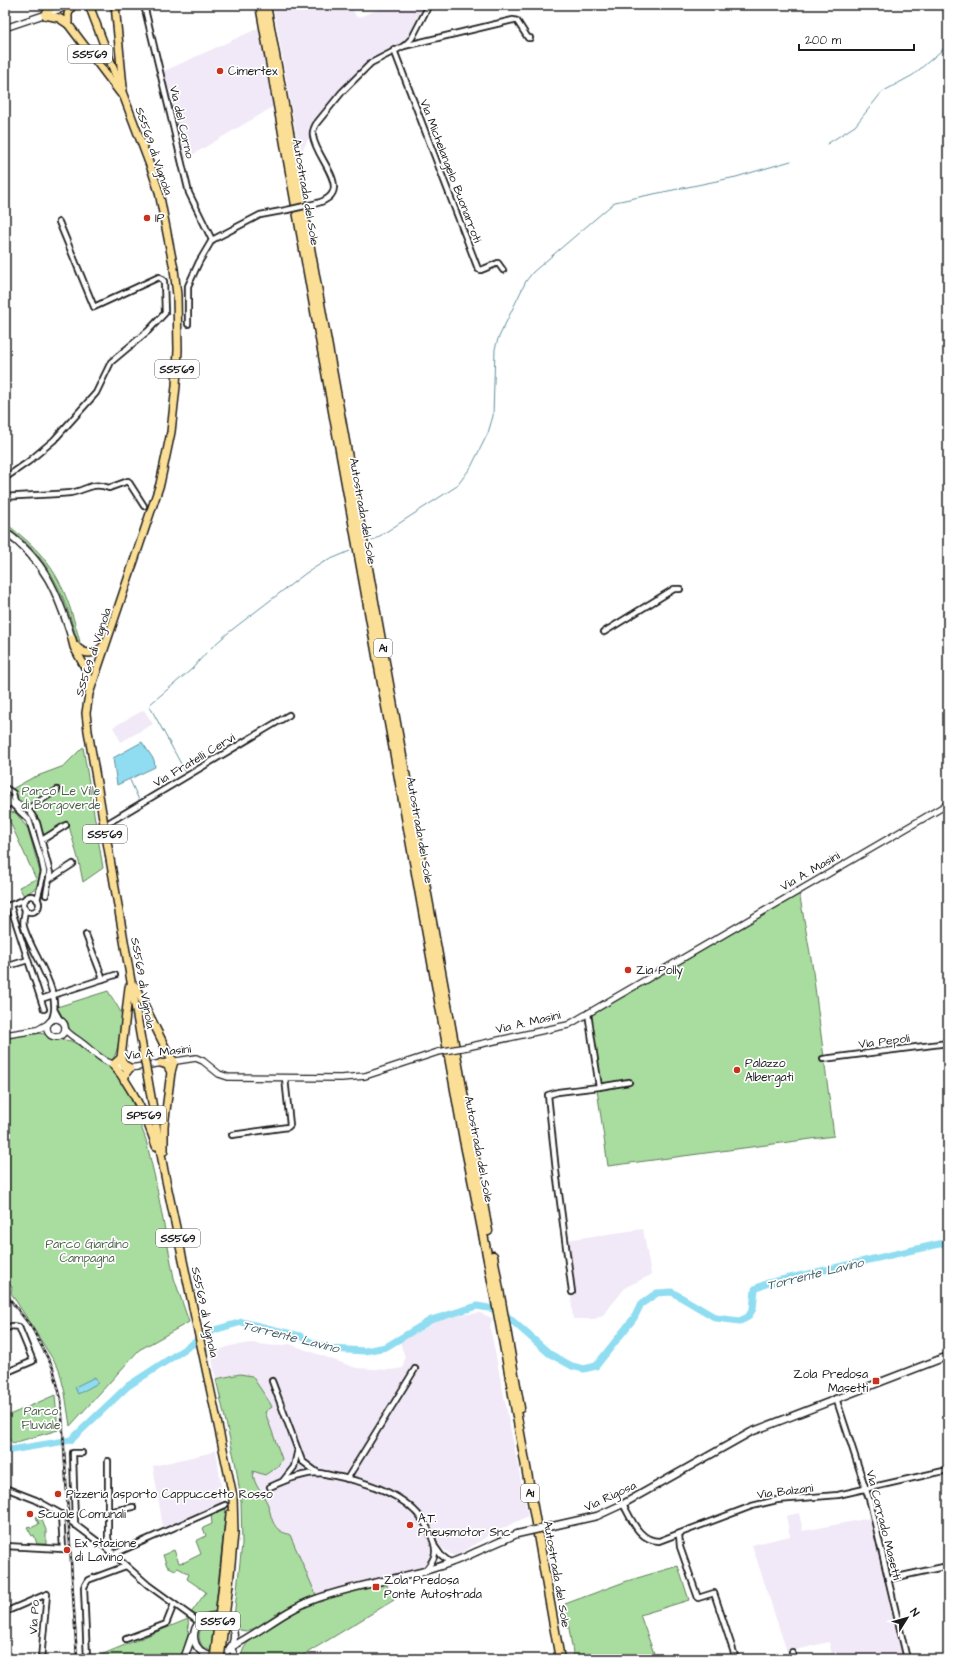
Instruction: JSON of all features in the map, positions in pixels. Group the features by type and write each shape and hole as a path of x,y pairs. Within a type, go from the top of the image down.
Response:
{"highway":[{"path":"45,15 53,5"},
{"path":"68,24 68,14 73,5"},
{"name":"SS569 di Vignola","path":"89,5 151,168 168,232 177,295 178,350 176,386 170,432 160,484 89,694 86,713 164,1171 225,1458 230,1501 226,1584 215,1658"},
{"name":"Autostrada del Sole","path":"260,5 464,1140 486,1245 499,1326 560,1659"},
{"name":"Autostrada del Sole","path":"266,5 566,1659"},
{"name":"SS569","path":"114,6 125,99"},
{"name":"SS569","path":"45,15 59,18 68,24 125,99"},
{"name":"SS569","path":"72,639 80,650 89,654 99,650 109,636"},
{"name":"SS569","path":"72,639 74,647 87,670 89,694"},
{"path":"130,973 140,997 174,1061"},
{"path":"124,1080 126,1073 130,1068 124,1065 121,1058 129,1000 130,973"},
{"path":"168,1052 165,1060 161,1063 167,1066 171,1072"},
{"path":"113,1065 121,1058"},
{"name":"SP569","path":"164,1171 164,1126 171,1072 174,1061"},
{"name":"SP569","path":"113,1065 124,1080 144,1116 164,1171"}],"main road":[{"path":"5,532 29,552 48,577 64,610 72,639"},
{"name":"Via Rigosa","path":"231,1647 290,1610 312,1600 334,1593 453,1564 517,1534 597,1516 623,1504 751,1432 948,1356"},
{"path":"184,1659 194,1633 199,1622 207,1616 219,1616 230,1623 234,1633 231,1647 215,1658 204,1654 197,1648 194,1640 194,1633"},
{"path":"234,1633 241,1636 250,1635"}],"street":[{"path":"5,28 73,5"},
{"name":"Via del Corno","path":"144,5 187,186 212,240"},
{"path":"404,46 419,26 429,5"},
{"path":"188,324 188,286 198,262 212,240 260,215 321,203 329,198 334,185 331,173 313,138 313,130 316,124 359,73 371,63 404,46 513,20 517,21 528,38 530,38"},
{"name":"Via Michelangelo Buonarroti","path":"394,50 478,269 481,270 498,263 504,270"},
{"path":"5,478 28,462 54,440 96,393 111,362 148,331 166,313 164,281 158,277 94,307 59,222"},
{"path":"5,497 73,493 89,486 100,484 109,488 128,481 144,506"},
{"path":"604,632 674,589 680,589"},
{"name":"Via Fratelli Cervi","path":"110,822 289,715"},
{"path":"7,789 13,793 15,802 38,822 50,879 46,895"},
{"path":"26,810 57,790"},
{"path":"5,794 10,802 28,820 34,832 44,872 37,900 39,907 24,919"},
{"path":"5,808 10,802"},
{"name":"Via A. Masini","path":"5,1035 37,1030 50,1023 60,1020 64,1024 65,1029 75,1039 94,1055 113,1065 130,1068 196,1058 203,1060 220,1074 228,1077 341,1078 365,1076 438,1052 559,1028 588,1013 948,804"},
{"path":"5,808 18,810"},
{"path":"42,840 66,825"},
{"path":"50,879 73,864"},
{"path":"41,888 26,899 7,906 28,960 44,1009"},
{"path":"31,896 37,900"},
{"path":"26,899 24,907 24,928 53,995 54,1009 48,1030 50,1034"},
{"path":"16,903 33,912"},
{"path":"86,935 103,979"},
{"path":"5,967 28,960"},
{"path":"41,999 116,975"},
{"path":"54,1009 60,1020"},
{"path":"588,1013 599,1087"},
{"path":"60,1036 65,1029"},
{"name":"Via A. Masini","path":"37,1030 55,1037 60,1036 75,1039"},
{"name":"Via Pepoli","path":"823,1059 948,1043"},
{"path":"232,1135 288,1127 290,1125 285,1078"},
{"path":"572,1292 556,1171 548,1095 558,1092 629,1082"},
{"path":"5,1329 12,1326 18,1327 32,1360 5,1373"},
{"path":"347,1479 415,1369"},
{"path":"272,1382 297,1451 307,1466 320,1473 378,1487 406,1504 425,1524 436,1548 441,1555 453,1564"},
{"name":"Via Corrado Masetti","path":"836,1398 866,1489 907,1659"},
{"path":"283,1481 294,1467 297,1451"},
{"path":"76,1525 73,1453 82,1453"},
{"path":"108,1461 108,1538 113,1554"},
{"name":"Via Balzani","path":"623,1504 639,1532 646,1538 659,1540 758,1504 776,1500 838,1495 948,1470"},
{"path":"270,1487 283,1481 320,1473"},
{"path":"5,1488 36,1500 76,1525 174,1604 199,1622"},
{"path":"113,1554 225,1505"},
{"path":"108,1512 133,1507"},
{"path":"5,1546 63,1549 60,1514"},
{"path":"62,1525 68,1520"},
{"path":"679,1534 680,1547 698,1598 714,1593 736,1657"},
{"path":"102,1545 108,1538"},
{"path":"424,1572 432,1562 436,1548"},
{"path":"87,1659 84,1587 88,1580 126,1566"},
{"path":"888,1579 948,1566"},
{"name":"Via Po","path":"5,1612 46,1594 41,1659"},
{"path":"126,1639 166,1624 174,1604"},
{"path":"231,1647 236,1659"},
{"path":"792,1652 794,1659"},
{"path":"215,1658 232,1659"}],"shaded area":[{"path":"273,5 350,5 357,18 390,5 419,5 423,20 410,43 367,65 339,97 312,132 300,155"},
{"path":"259,28 273,107 182,161 162,72"},
{"path":"144,710 153,724 121,742 113,727"},
{"path":"643,1229 651,1275 626,1287 604,1314 595,1319 573,1319 566,1240"},
{"path":"480,1313 492,1318 490,1327 528,1516 488,1536 455,1557 437,1545 433,1560 425,1569 317,1597 290,1535 280,1531 274,1523 269,1515 268,1506 253,1479 253,1471 259,1472 282,1459 265,1412 240,1374 216,1379 211,1353 230,1346 251,1343 276,1346 290,1344 356,1368 390,1370 403,1368 405,1357 400,1342 441,1319 456,1315"},
{"path":"216,1450 222,1492 221,1506 164,1534 153,1466"},
{"path":"799,1513 803,1531 870,1518 903,1655 888,1659 833,1659 829,1642 787,1652 752,1545 790,1536 786,1516"}],"green space":[{"path":"5,523 22,536 35,549 46,561 55,575 69,604 80,642 77,640 67,607 52,576 32,549 20,537 5,527"},
{"name":"Parco Le Ville di Borgoverde","path":"83,747 103,868 83,882 69,826 44,841 34,814 19,801 15,791 12,789 32,778 64,766"},
{"path":"5,811 16,813 28,829 40,872 37,887 24,896 19,887 36,879"},
{"path":"799,892 812,964 834,1136 608,1166 586,1013"},
{"path":"108,991 120,1010 122,1017 118,1045 112,1060 108,1060 70,1031 68,1022 59,1014 57,1007"},
{"name":"Parco Giardino Campagna","path":"35,1033 45,1034 51,1038 71,1041 112,1063 131,1099 146,1140 155,1178 174,1278 189,1322 139,1350 70,1426 65,1393 59,1369 11,1293 12,1287 5,1278 5,1038"},
{"path":"240,1374 252,1376 272,1407 265,1412 282,1459 278,1466 265,1475 253,1471 256,1485 266,1500 276,1527 280,1531 290,1535 317,1597 385,1581 394,1600 297,1659 241,1658 246,1644 266,1630 262,1626 246,1631 240,1630 234,1617 242,1544 241,1501 236,1466 216,1379"},
{"name":"Parco Fluviale","path":"55,1395 58,1430 13,1443 6,1437 5,1417"},
{"path":"226,1509 215,1613 200,1616 191,1613 206,1592 187,1579 189,1574 178,1568 175,1570 167,1566 163,1555 174,1550 179,1563 185,1562 201,1554 196,1541 206,1536 203,1528 212,1524 211,1514"},
{"path":"40,1515 46,1530 46,1544 37,1544 34,1535 32,1536 27,1527 30,1526 31,1528 39,1524 36,1517"},
{"path":"678,1566 689,1600 640,1615 656,1659 574,1659 565,1604 627,1581"},
{"path":"188,1619 187,1640 180,1659 91,1659"},
{"path":"214,1621 211,1651 203,1647 199,1639 199,1634 205,1624"}],"water":[{"path":"142,742 154,760 155,767 117,785 113,758"},
{"path":"95,1377 98,1383 78,1394 75,1387"}],"waterway":[{"path":"827,144 855,126 882,92 913,75 948,45"},
{"path":"372,541 457,486 471,467 488,433 493,416 495,349 498,339 526,281 533,272 615,202 736,177 791,161"},
{"path":"211,648 229,632 306,573 324,562 350,551"},
{"path":"186,773 149,705 192,669 206,653"},
{"path":"118,813 181,776"},
{"path":"130,780 139,800"},
{"name":"Torrente Lavino","path":"5,1451 71,1440 128,1386 214,1330 242,1322 300,1336 311,1342 332,1349 365,1351 386,1347 431,1320 477,1306 500,1310 550,1354 572,1366 584,1369 596,1366 634,1318 641,1304 657,1293 672,1292 716,1318 740,1321 748,1317 753,1309 755,1289 768,1283 948,1242"}],"railway":[{"path":"5,1293 32,1328 53,1368 61,1399 77,1659"}],"place":[{"name":"Cimertex","path":"220,71"},
{"name":"IP","path":"147,218"},
{"name":"Zia Polly","path":"628,970"},
{"name":"Palazzo Albergati","path":"737,1070"},
{"name":"Zola Predosa Masetti","path":"876,1381"},
{"name":"Pizzeria asporto Cappuccetto Rosso","path":"58,1494"},
{"name":"Scuole Comunali","path":"30,1514"},
{"name":"A.T. Pneusmotor Snc","path":"410,1525"},
{"name":"Ex stazione di Lavino","path":"67,1550"},
{"name":"Zola Predosa Ponte Autostrada","path":"376,1587"}]}
